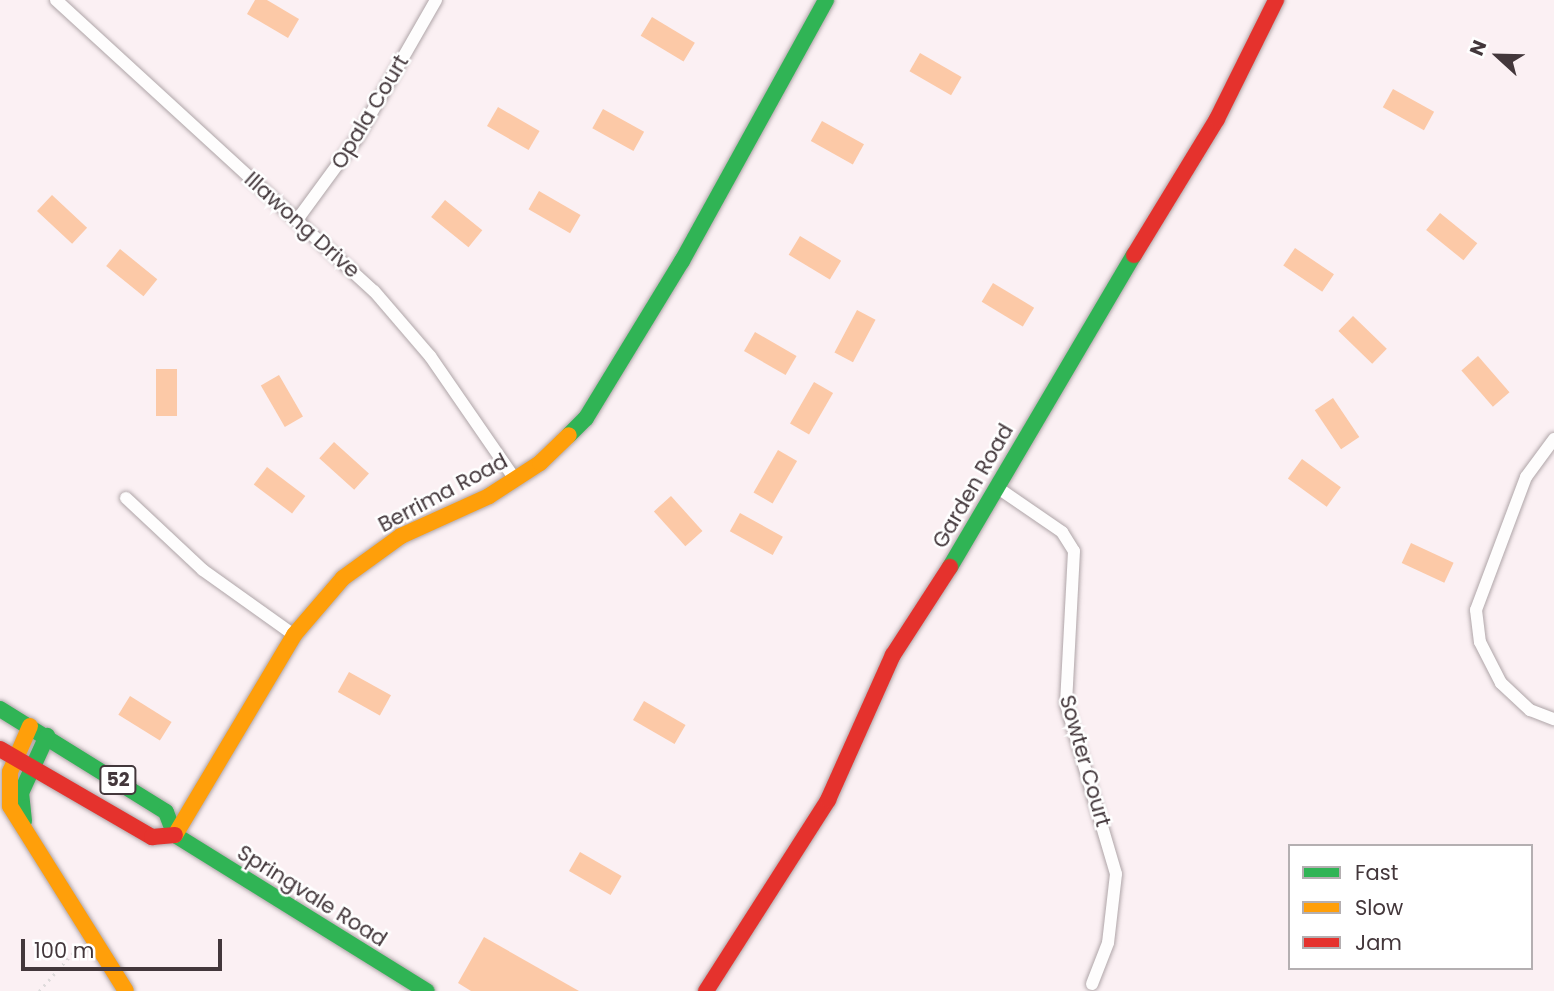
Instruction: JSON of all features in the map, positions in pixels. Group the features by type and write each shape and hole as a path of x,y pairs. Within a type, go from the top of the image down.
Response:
{"street":[{"name":"Illawong Drive","path":"56,0 297,220 407,327 515,479"},
{"name":"Opala Court","path":"297,220 358,138 436,0"},
{"name":"Berrima Road","path":"175,835 293,635 343,578 373,554 515,479 565,442 606,392 797,58 826,0"},
{"name":"Garden Road","path":"706,991 828,800 893,655 998,488 1061,373 1217,119 1276,0"},
{"path":"1554,439 1527,477 1476,610 1480,642 1501,683 1530,710 1554,719"},
{"name":"Sowter Court","path":"998,488 1062,531 1074,551 1066,704 1116,874 1108,943 1092,984"},
{"path":"126,498 203,570 293,635"},
{"name":"Springvale Road","path":"0,709 166,812 175,835"},
{"path":"30,726 7,753 10,806 25,825 126,991"},
{"path":"25,825 21,793 31,766 47,736"},
{"name":"Springvale Road","path":"7,753 152,837 175,835 427,991"}],"path":[{"path":"39,991 91,933"}],"shaded area":[{"path":"255,0 267,0 299,19 288,38 247,14"},
{"path":"652,17 695,43 684,62 641,36"},
{"path":"920,53 962,77 951,95 910,71"},
{"path":"1393,89 1434,112 1424,130 1383,107"},
{"path":"498,107 540,131 529,150 487,126"},
{"path":"603,109 644,132 633,151 592,128"},
{"path":"822,121 864,144 853,164 811,141"},
{"path":"539,191 581,215 570,233 528,209"},
{"path":"52,195 87,228 72,244 37,211"},
{"path":"445,200 482,230 468,247 431,217"},
{"path":"1440,213 1477,243 1463,260 1426,230"},
{"path":"800,236 841,261 830,280 789,255"},
{"path":"1295,248 1334,274 1322,292 1283,265"},
{"path":"120,249 157,279 143,296 106,266"},
{"path":"993,283 1034,308 1023,327 982,302"},
{"path":"857,310 876,320 853,362 834,352"},
{"path":"1353,316 1387,349 1372,364 1338,331"},
{"path":"755,332 797,356 786,375 744,351"},
{"path":"1478,356 1509,392 1493,407 1461,370"},
{"path":"156,369 177,369 177,416 156,416"},
{"path":"279,375 303,417 285,427 261,386"},
{"path":"814,382 833,393 809,435 790,424"},
{"path":"1333,398 1359,437 1341,449 1315,410"},
{"path":"334,442 369,473 354,490 319,458"},
{"path":"778,450 797,461 773,503 754,492"},
{"path":"1302,459 1341,487 1327,507 1288,478"},
{"path":"267,467 305,496 292,513 254,485"},
{"path":"671,496 702,531 685,546 654,511"},
{"path":"740,513 783,537 773,555 730,531"},
{"path":"1411,543 1454,563 1444,583 1402,563"},
{"path":"349,672 391,695 380,715 338,692"},
{"path":"130,696 172,722 160,741 118,715"},
{"path":"644,701 686,725 675,744 633,720"},
{"path":"580,852 622,876 611,895 569,871"},
{"path":"484,937 579,991 471,991 458,983"}],"traffic: fast":[{"path":"569,435 586,418 682,261 826,0"},
{"path":"950,567 1134,255"},
{"path":"0,709 166,812 175,835 427,991"},
{"path":"24,821 21,793 47,736"}],"traffic: slow":[{"path":"175,835 294,635 343,578 401,536 489,496 540,463 569,435"},
{"path":"30,726 10,772 10,806 126,991"}],"traffic: jam":[{"path":"1134,255 1217,119 1276,0"},
{"path":"706,991 828,800 893,655 950,567"},
{"path":"0,749 152,837 175,835"}]}
